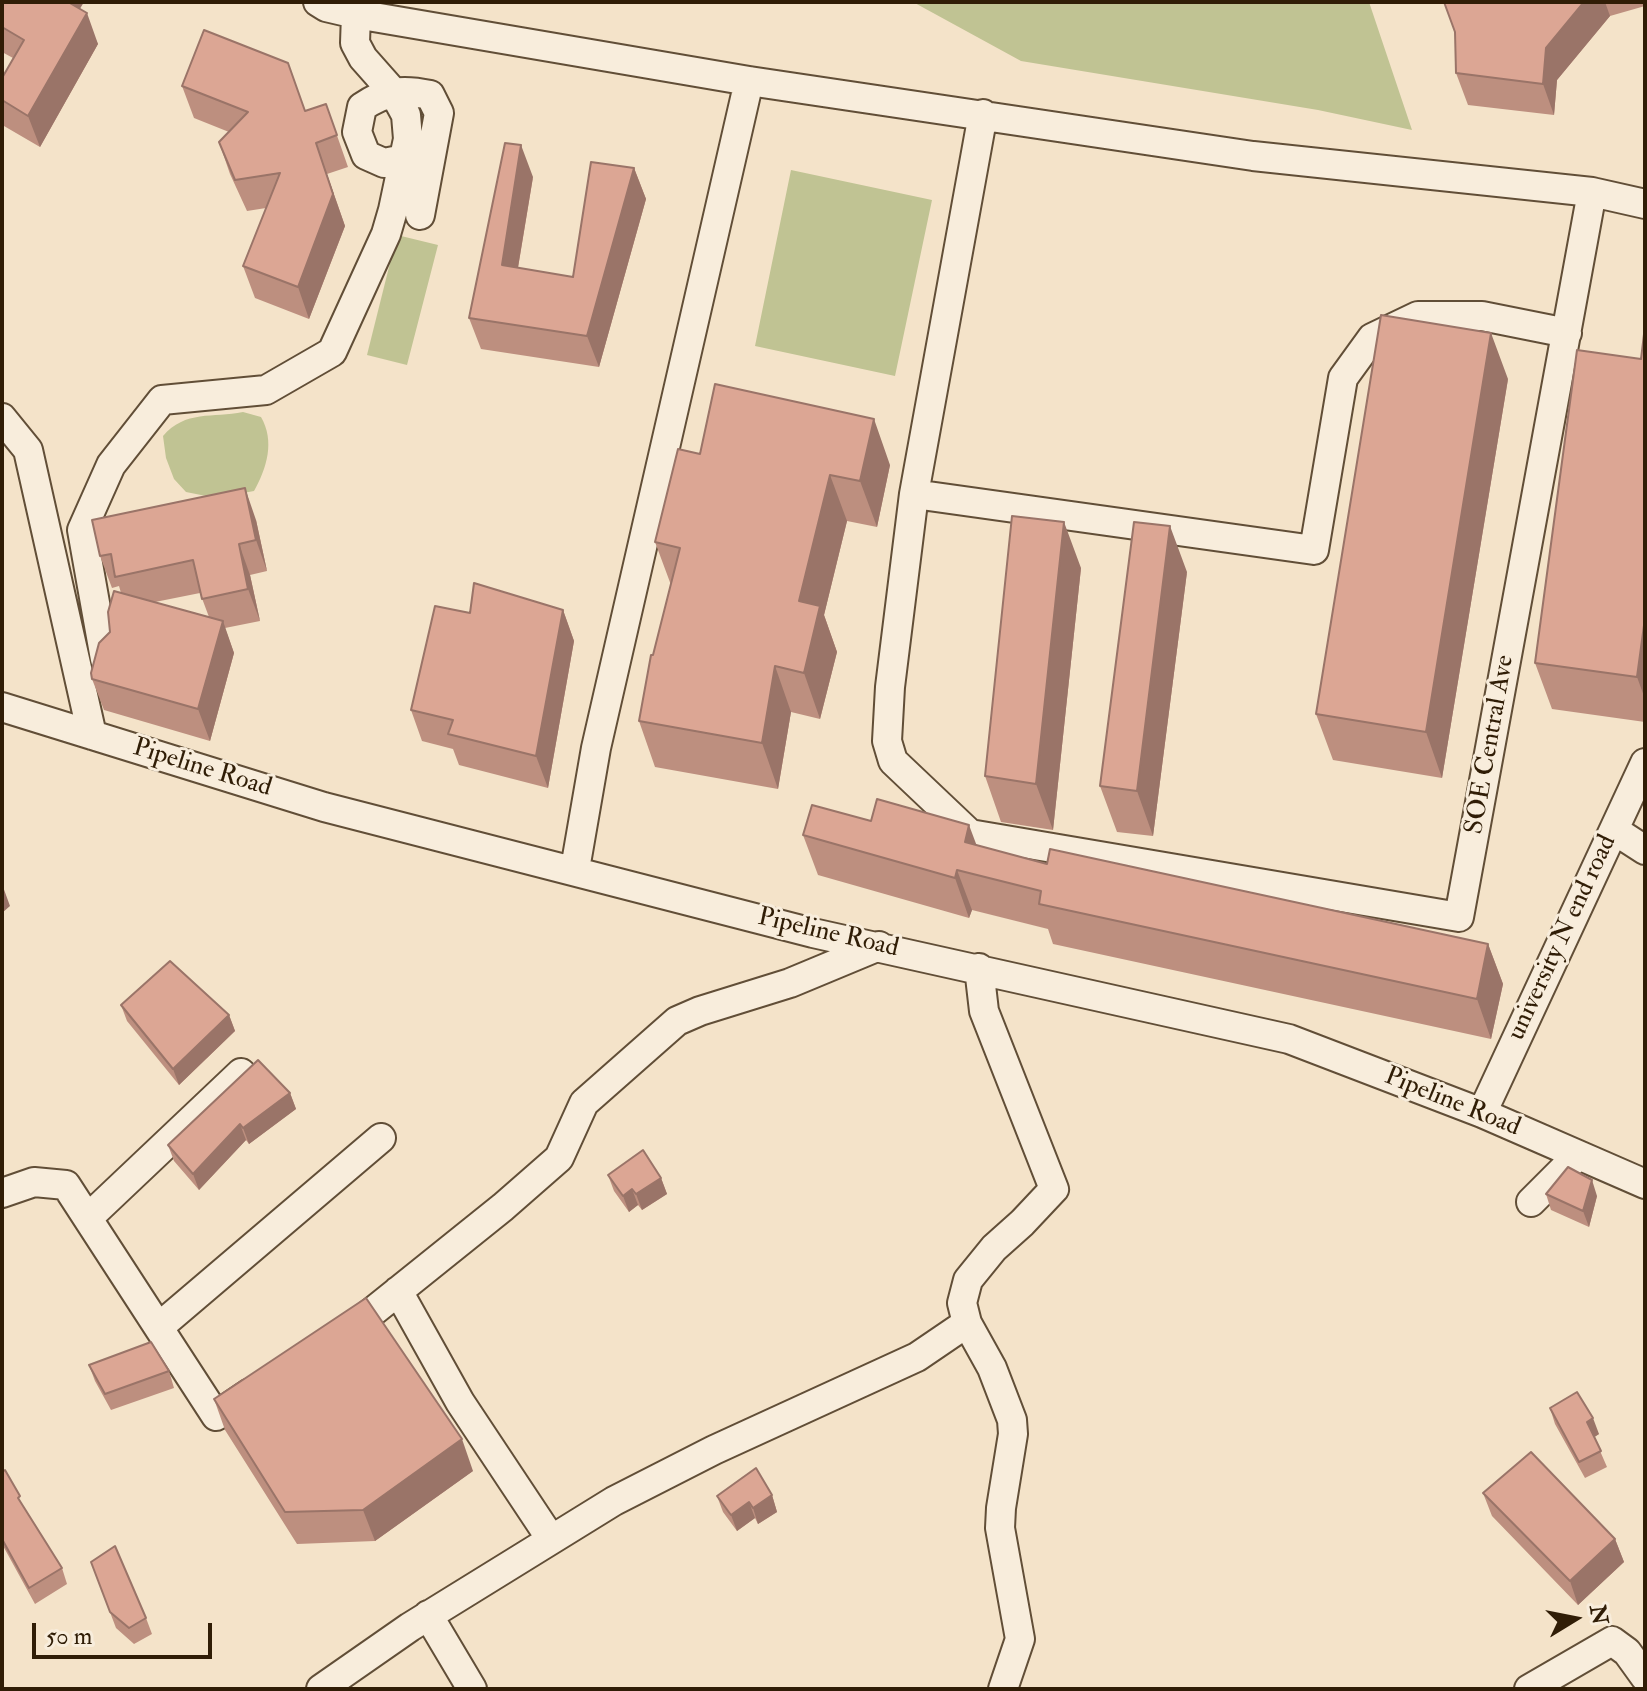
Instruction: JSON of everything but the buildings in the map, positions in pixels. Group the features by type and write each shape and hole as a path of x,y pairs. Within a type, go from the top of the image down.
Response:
{"street":[{"path":"318,2 356,14 749,81 1253,156 1592,192 1645,204"},
{"path":"105,659 82,530 111,465 162,400 266,390 332,352 386,234 408,139 406,115 394,93 363,58 355,43 356,14"},
{"path":"575,869 596,748 749,81"},
{"path":"404,159 384,163 366,155 357,132 362,107 379,95 411,91 430,95 439,113 420,215"},
{"path":"983,114 914,494 1314,550 1343,378 1372,338 1418,316 1482,316 1567,333"},
{"name":"SOE Central Ave","path":"914,494 890,687 887,741 893,761 970,834 1459,917 1592,192"},
{"path":"2,418 28,450 92,735"},
{"name":"Pipeline Road","path":"4,711 324,807 575,869 813,933 1289,1039 1482,1113 1645,1184"},
{"name":"university N end road","path":"1482,1113 1645,763"},
{"path":"1614,830 1645,850"},
{"path":"328,1341 398,1291 559,1158 584,1103 677,1021 790,983 879,946"},
{"path":"979,968 984,1011 1054,1189 994,1248 968,1280 962,1303 973,1334 992,1368 1007,1407 1013,1434 1000,1528 1020,1639 1003,1689"},
{"path":"89,1217 241,1073"},
{"path":"159,1327 381,1138"},
{"path":"1531,1202 1578,1155"},
{"path":"2,1193 34,1182 66,1185 216,1416 278,1374"},
{"path":"398,1291 460,1402 551,1539"},
{"path":"321,1689 428,1615 614,1501 702,1456 973,1334"},
{"path":"428,1615 472,1689"},
{"path":"1529,1689 1612,1641 1627,1652 1645,1677"}],"green space":[{"path":"913,2 1369,2 1412,130 1318,110 1021,61"},
{"path":"791,170 932,200 895,376 755,346"},
{"path":"397,235 438,245 407,365 367,355"},
{"path":"243,412 261,417 268,435 266,464 254,491 216,498 186,492 174,479 166,458 163,436 181,422 200,416"}]}
